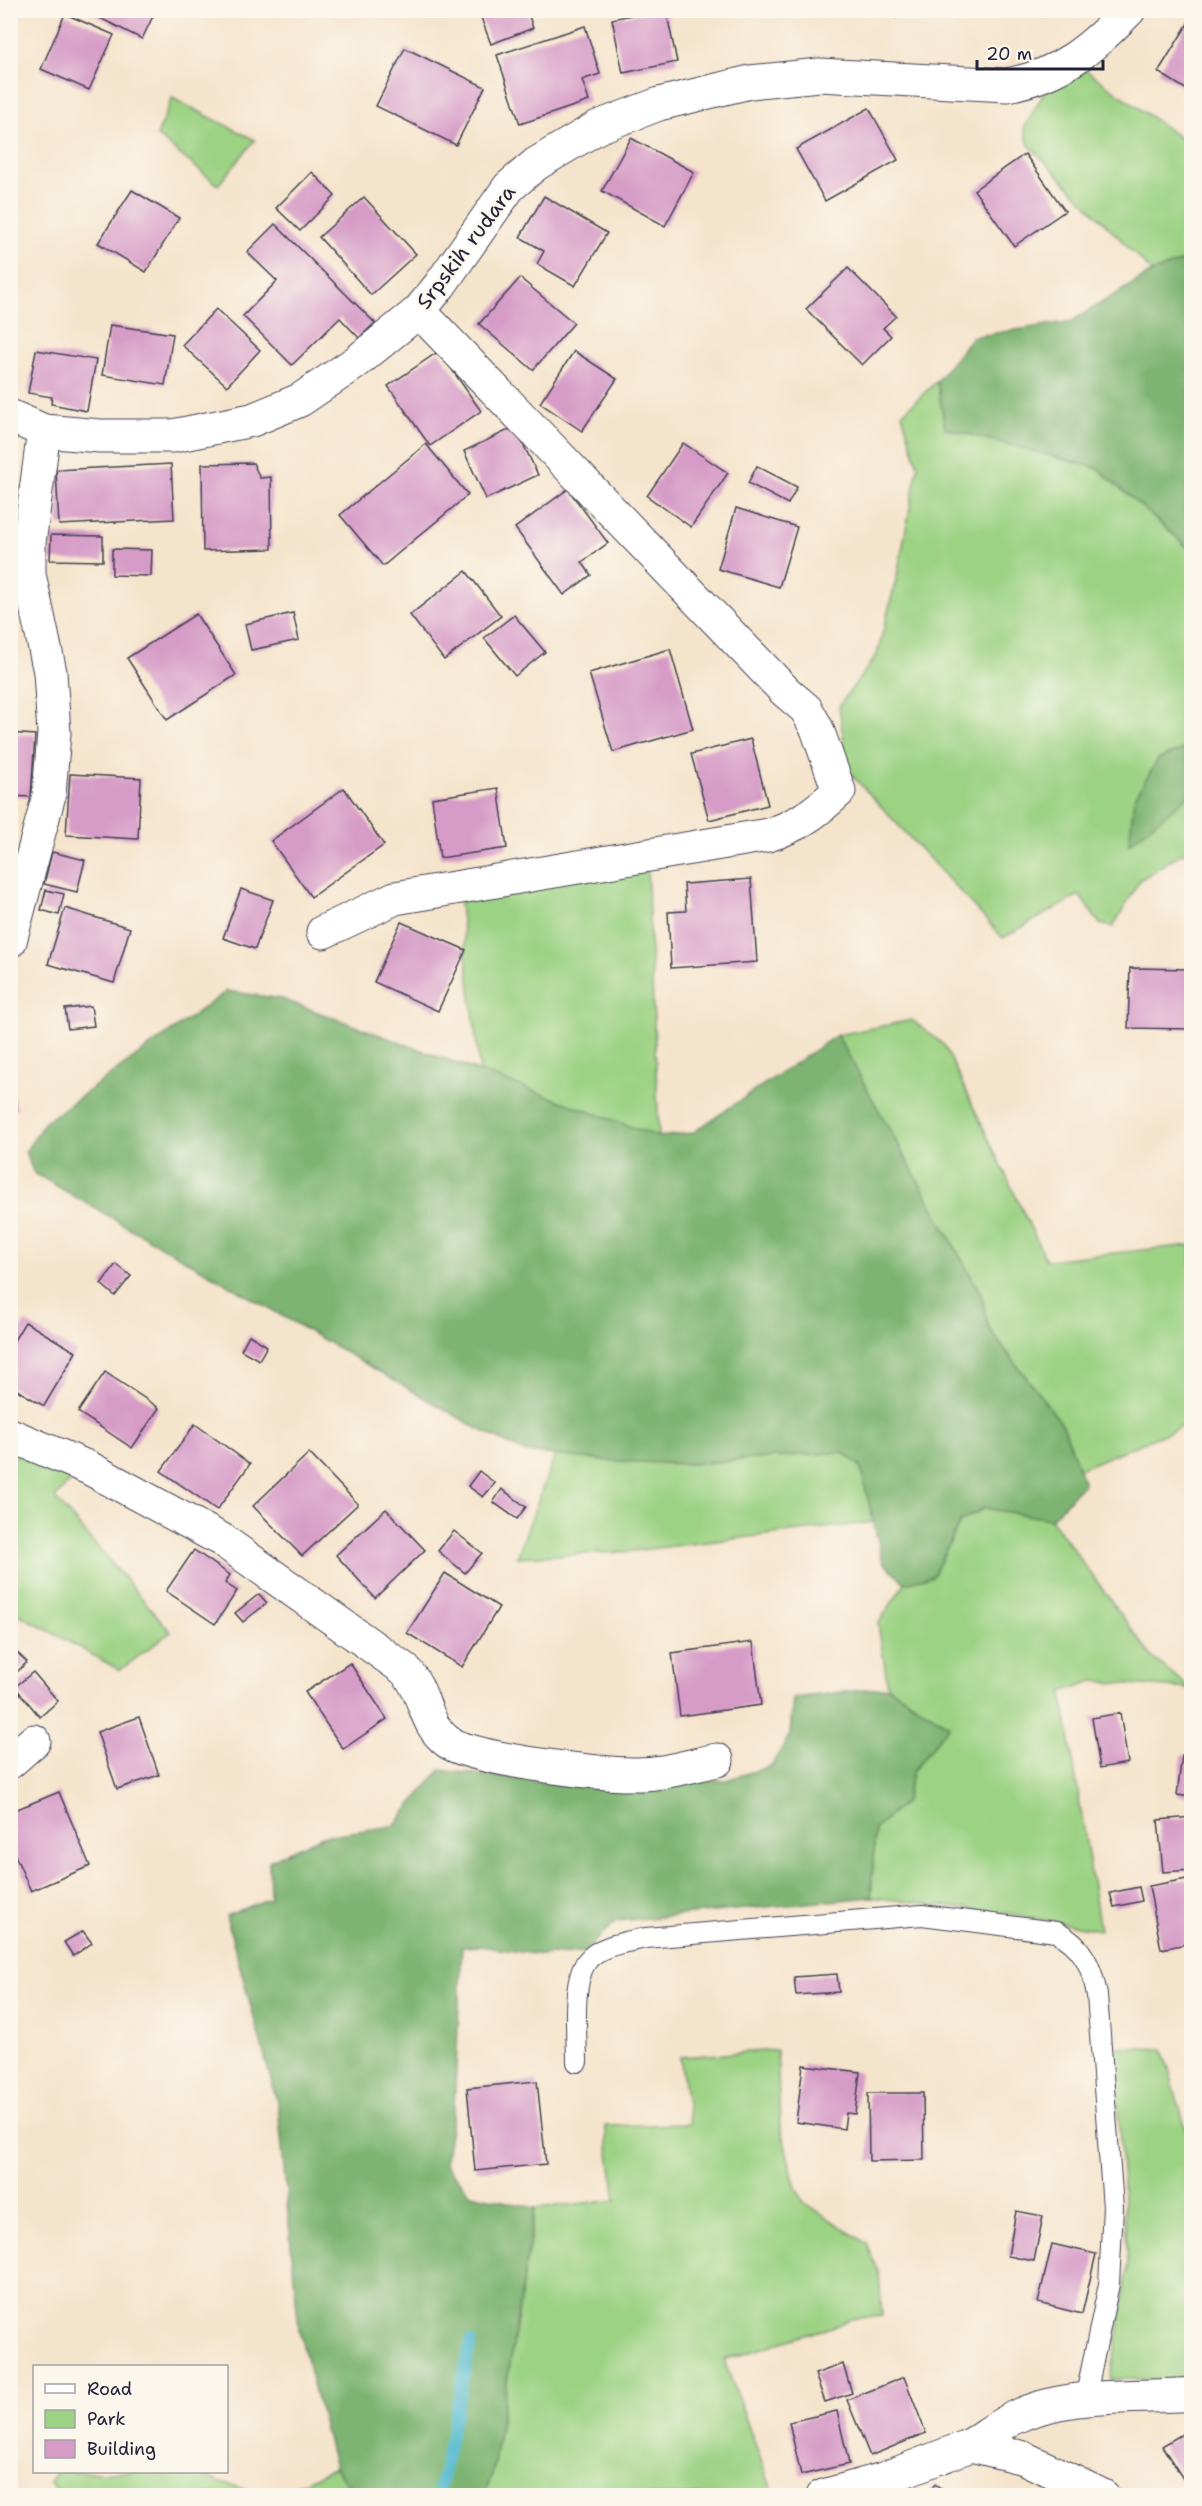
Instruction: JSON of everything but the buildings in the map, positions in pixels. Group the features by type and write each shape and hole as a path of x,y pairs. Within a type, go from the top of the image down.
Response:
{"street":[{"name":"Srpskih rudara","path":"10,416 44,431 100,436 173,435 252,420 300,400 355,363 419,311 509,187 536,164 597,127 659,104 750,82 819,75 1007,85 1035,80 1085,52 1129,10"},
{"path":"323,932 395,898 768,835 792,828 813,816 839,791 817,729 806,709 786,692 419,311"},
{"path":"10,941 49,795 54,733 50,672 29,574 29,543 44,431"},
{"path":"10,1435 89,1468 222,1540 404,1669 415,1680 422,1693 427,1714 436,1730 449,1743 507,1759 632,1774 662,1772 717,1760"},
{"path":"823,2496 883,2479 970,2445 1014,2417 1049,2405 1085,2400 1191,2394"},
{"path":"970,2445 1024,2458 1103,2496"}],"lane":[{"path":"577,2062 577,1989 587,1961 613,1945 646,1938 922,1915 1056,1932 1071,1939 1092,1970 1097,1995 1113,2207 1109,2284 1085,2400"}],"green space":[{"path":"1086,70 1191,146 1191,258 1152,272 1029,145 1024,128 1046,89"},
{"path":"172,98 255,140 218,185 157,136"},
{"path":"1191,258 1191,550 1097,468 945,428 937,381 972,337 1072,321 1152,272"},
{"path":"937,381 945,428 1097,468 1191,550 1191,746 1158,759 1129,843 1191,794 1191,851 1180,854 1140,880 1113,927 1100,924 1079,895 1003,938 848,771 839,706 877,655 897,576 918,466 902,414"},
{"path":"1191,746 1191,794 1129,844 1134,799 1158,759"},
{"path":"647,867 659,1137 480,1072 459,896"},
{"path":"227,991 282,999 659,1137 692,1133 837,1035 981,1294 989,1329 1063,1425 1084,1484 1051,1519 984,1508 960,1522 933,1576 905,1583 883,1562 860,1466 842,1452 689,1464 611,1461 524,1452 475,1427 34,1173 25,1152 44,1123"},
{"path":"912,1020 944,1045 1046,1260 1191,1245 1191,1423 1079,1469 1063,1425 989,1329 981,1294 837,1035"},
{"path":"842,1452 860,1465 874,1522 624,1552 517,1557 555,1455 689,1464"},
{"path":"11,1454 75,1475 55,1498 171,1632 120,1670 11,1610"},
{"path":"984,1508 1051,1519 1152,1657 1191,1689 1093,1681 1062,1692 1100,1930 1004,1913 871,1897 875,1829 905,1802 912,1772 949,1726 888,1687 878,1624 905,1583 933,1576 960,1522"},
{"path":"888,1687 949,1726 912,1772 905,1802 875,1829 871,1897 617,1921 584,1952 541,1955 481,1946 462,1947 454,2107 445,2165 471,2194 535,2208 492,2475 484,2495 356,2495 335,2468 299,2330 278,2105 226,1916 270,1898 269,1861 323,1836 394,1826 440,1770 595,1788 726,1780 771,1766 790,1735 793,1698"},
{"path":"1114,2047 1163,2049 1191,2148 1191,2379 1111,2379 1128,2264"},
{"path":"777,2050 780,2126 796,2188 804,2202 867,2244 879,2273 882,2316 848,2319 838,2325 724,2360 772,2490 759,2496 484,2496 492,2475 535,2208 616,2200 605,2126 690,2124 680,2057"},
{"path":"335,2468 356,2495 271,2496"},
{"path":"55,2473 196,2473 261,2495 62,2495 49,2482"}],"waterway":[{"path":"438,2496 471,2341"}]}
